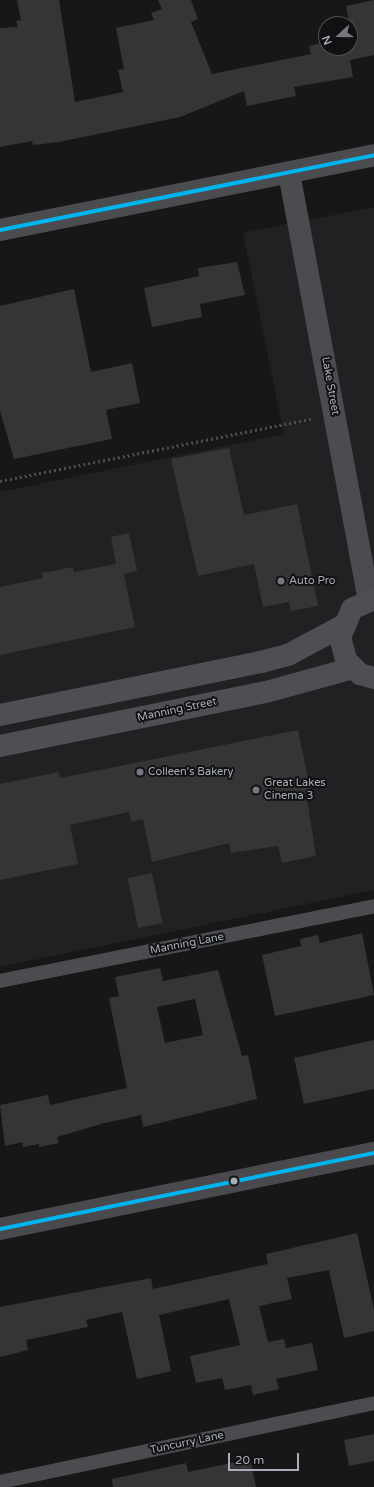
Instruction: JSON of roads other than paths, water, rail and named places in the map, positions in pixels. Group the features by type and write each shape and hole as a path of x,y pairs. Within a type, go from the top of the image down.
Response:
{"main road":[{"path":"372,599 352,609 342,626 342,649 353,668 374,678"},
{"path":"0,715 288,655 342,626"},
{"name":"Manning Street","path":"0,746 266,692 353,668"}],"street":[{"path":"0,230 374,155"},
{"name":"Lake Street","path":"289,173 372,599"},
{"path":"0,1229 374,1153"}],"lane":[{"name":"Manning Lane","path":"0,981 374,906"},
{"name":"Tuncurry Lane","path":"0,1482 374,1403"}],"place":[{"name":"Auto Pro","path":"281,581"},
{"name":"Colleen's Bakery","path":"140,772"},
{"name":"Great Lakes Cinema 3","path":"256,790"}]}
